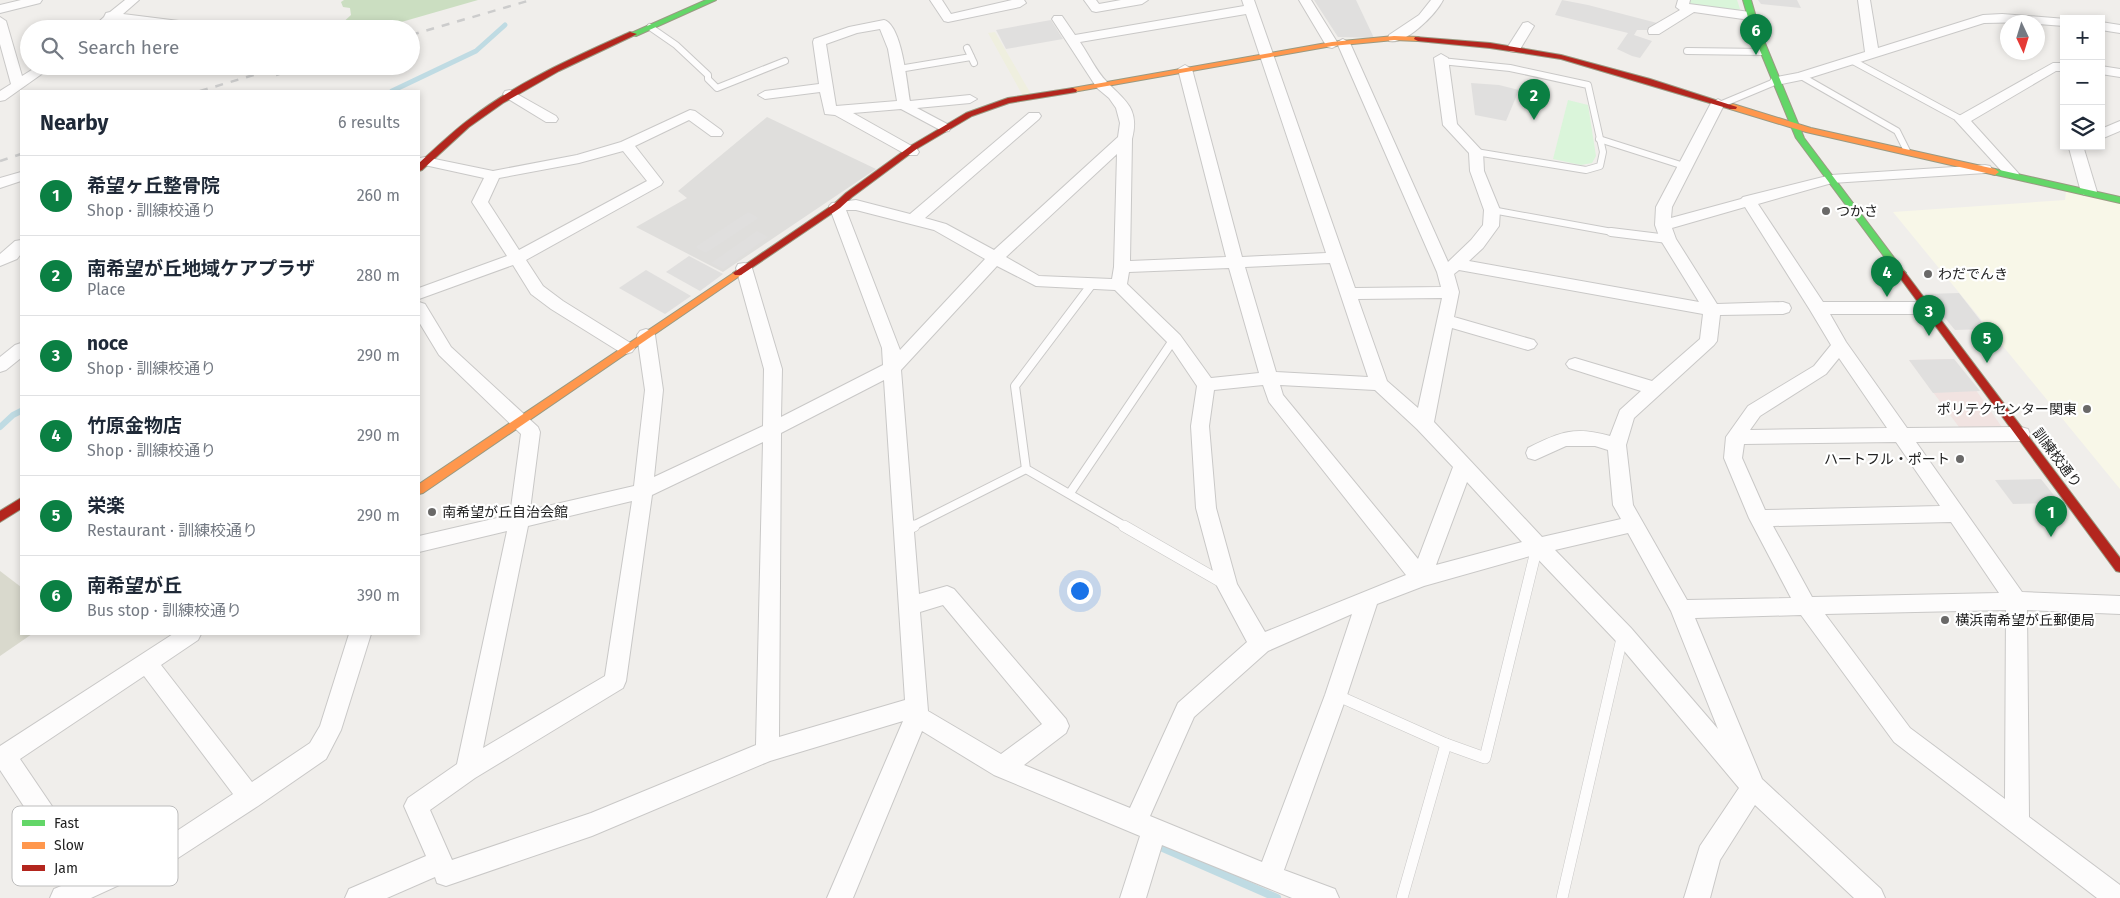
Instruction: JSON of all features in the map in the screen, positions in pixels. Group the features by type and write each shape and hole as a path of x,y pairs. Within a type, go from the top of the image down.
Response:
{"street":[{"path":"0,9 36,0"},
{"path":"106,20 133,0"},
{"path":"422,165 470,122 510,94 548,73 712,0"},
{"path":"936,0 948,18 1020,3 1018,0"},
{"path":"1090,0 1096,8 1142,0"},
{"path":"1305,0 1338,43 1451,268 1451,292 1446,320 1439,342 1424,424"},
{"path":"1394,38 1424,18 1433,9 1437,0"},
{"name":"訓練校通り","path":"1747,0 1750,16 1777,81 1792,125 2120,568"},
{"path":"1864,0 1872,54"},
{"path":"1654,31 1688,4 1750,16"},
{"path":"1071,40 1249,5 1268,55 1378,384 1424,424 1623,634 1753,788 1872,898"},
{"path":"110,16 141,20"},
{"path":"420,544 643,491 771,430 893,368 996,257 1124,139 1129,129 1122,104 1111,90 1102,84 1058,18"},
{"path":"1777,81 1801,76 1983,19 2002,18 2060,22"},
{"path":"0,21 18,86"},
{"path":"944,128 904,105 896,49 884,24 854,30 819,42 830,110 904,105 970,99"},
{"path":"1514,48 1528,26"},
{"path":"2105,27 2120,29"},
{"path":"420,489 837,206 849,195 944,128 986,108 1185,69 1338,43 1394,38 1440,53 1514,48 1607,69 1792,125 2120,200"},
{"path":"1440,53 1450,125 1476,152 1477,171 1492,210 1492,226 1477,244 1451,268"},
{"path":"2012,174 1962,120 2053,68 2060,67"},
{"path":"1185,69 1234,262 1275,397 1421,578"},
{"path":"2105,70 2120,72"},
{"path":"0,97 34,75"},
{"path":"765,94 827,87"},
{"path":"510,94 551,119"},
{"path":"1720,104 1684,166 1664,207 1665,232 1712,310 1708,341 1626,415 1618,445 1623,505 1681,610 1753,788"},
{"path":"837,110 912,152"},
{"path":"422,165 493,175 579,159 626,145 690,114 716,132"},
{"path":"913,220 1034,116"},
{"path":"2105,133 2120,125"},
{"path":"1119,285 1122,267 1124,139"},
{"path":"420,294 517,258 656,182 626,145"},
{"path":"2077,150 2089,192"},
{"path":"1665,232 1748,200 1831,179 1988,169"},
{"path":"493,175 480,202 537,290 557,305 626,348"},
{"path":"0,183 20,176"},
{"path":"1748,200 1818,308 1840,346 2016,602 2017,822"},
{"path":"837,206 856,205 940,227 1036,281 1119,285 1174,339 1206,385 1200,426 1206,508 1228,586 1260,644"},
{"path":"837,206 891,348 917,715 840,898"},
{"path":"0,261 11,255 20,246"},
{"path":"1122,267 1335,258"},
{"path":"744,268 773,369 768,751"},
{"path":"1451,268 1712,310 1783,308"},
{"path":"1349,294 1451,292"},
{"path":"1818,308 1926,308"},
{"path":"420,310 444,351 531,432 519,520 467,770"},
{"path":"1446,320 1528,344"},
{"path":"646,335 654,390 643,491 615,681 467,770 416,806 446,874 592,824 768,751 906,710 1002,768 1326,898"},
{"path":"1840,346 1820,370 1754,411 1735,437 1733,458 1758,518 1807,607 1902,734 2116,898"},
{"path":"0,366 20,351"},
{"path":"1575,364 1656,389"},
{"path":"1206,385 1268,378 1378,384"},
{"path":"1735,437 2021,434"},
{"path":"1535,453 1563,439 1595,439 1618,445"},
{"path":"1421,578 1463,466"},
{"path":"0,517 20,504"},
{"path":"1758,518 1954,514"},
{"path":"1133,898 1145,826 1186,710 1260,644 1368,598 1421,578 1538,546 1633,524"},
{"path":"910,606 947,595 1058,726 1002,768"},
{"path":"1270,877 1336,694 1368,598"},
{"path":"1681,610 2016,602 2120,605"},
{"path":"36,806 3,758 189,635"},
{"path":"178,844 318,751 330,730 360,635"},
{"path":"147,663 250,798"},
{"path":"1697,898 1709,855 1753,788"},
{"path":"358,898 441,862"},
{"path":"63,898 86,886"}],"lane":[{"path":"650,27 676,45 708,75 708,79 717,88 785,61"},
{"path":"899,69 973,60 967,48"},
{"path":"1687,51 1764,52"},
{"path":"1440,53 1588,85 1603,152 1600,166 1586,170 1476,152"},
{"path":"1853,60 1962,120"},
{"path":"1801,76 1897,131 1907,151"},
{"path":"1720,104 1777,81"},
{"path":"1599,139 1684,166"},
{"path":"1492,210 1624,234 1665,232"},
{"path":"1026,468 1015,386 1092,284"},
{"path":"1070,493 1174,339"},
{"path":"1026,468 1228,586"},
{"path":"904,530 1026,468"},
{"path":"1336,694 1446,744 1485,758 1538,546"},
{"path":"1562,898 1623,634"},
{"path":"1402,898 1446,744"}],"shaded area":[{"path":"1314,0 1356,0 1374,38 1338,37"},
{"path":"1562,0 1661,24 1649,30 1637,30 1634,35 1652,41 1640,58 1617,49 1628,33 1555,15"},
{"path":"1758,0 1797,0 1801,8 1761,4"},
{"path":"1051,20 1063,39 1006,49 996,30"},
{"path":"1471,83 1499,85 1519,90 1506,121 1475,115"},
{"path":"767,117 876,169 723,272 636,227 687,198 678,191"},
{"name":"ポリテクセンター関東","path":"2066,191 2120,203 2120,489 1893,212 2065,200"},
{"path":"748,212 759,218 706,253 695,247"},
{"path":"757,231 768,237 723,269 711,263"},
{"path":"689,256 723,274 700,291 666,272"},
{"path":"646,270 691,296 665,314 619,288"},
{"path":"1959,293 1987,329 1955,330 1925,294"},
{"path":"1954,359 2004,430 1962,431 1909,360"},
{"path":"1954,359 1980,391 1933,393 1909,360"},
{"path":"2041,479 2060,503 2013,504 1995,480"},
{"path":"0,571 20,586 20,635 31,635 0,656"}],"green space":[{"path":"344,0 478,0 408,20 346,20 351,15 350,8 343,7 341,2"},
{"path":"1689,0 1737,0 1740,9 1732,11 1692,6"},
{"path":"995,32 1031,94 1023,96 988,33"},
{"path":"1568,100 1588,105 1596,156 1592,163 1581,165 1553,159"}],"waterway":[{"path":"394,90 476,51 505,25"},
{"path":"0,427 13,415 20,412"},
{"path":"1163,848 1277,898"}],"railway":[{"path":"420,32 531,0"},
{"path":"203,90 254,75"},
{"path":"0,161 20,154"}],"traffic: fast":[{"path":"633,34 712,0"},
{"path":"1747,0 1756,31 1800,138 1901,273"},
{"path":"1995,172 2120,200"}],"traffic: slow":[{"path":"1073,90 1332,44 1394,38 1418,39"},
{"path":"1733,107 1809,130 1995,172"},
{"path":"420,489 738,273"}],"traffic: jam":[{"path":"420,167 466,126 501,101 556,70 633,34"},
{"path":"1418,39 1490,45 1561,57 1626,74 1733,107"},
{"path":"738,273 837,206 898,159 933,135 969,114 1018,99 1073,90"},
{"path":"1901,273 2120,567"},
{"path":"0,517 20,504"}],"place":[{"name":"南希望が丘","path":"1756,55"},
{"name":"南希望が丘地域ケアプラザ","path":"1534,120"},
{"name":"つかさ","path":"1826,211"},
{"name":"わだでんき","path":"1928,274"},
{"name":"竹原金物店","path":"1887,297"},
{"name":"noce","path":"1929,336"},
{"name":"栄楽","path":"1987,363"},
{"name":"ポリテクセンター関東","path":"2087,409"},
{"name":"ハートフル・ポート","path":"1960,459"},
{"name":"南希望が丘自治会館","path":"432,512"},
{"name":"希望ヶ丘整骨院","path":"2051,537"},
{"name":"横浜南希望が丘郵便局","path":"1945,620"}]}
